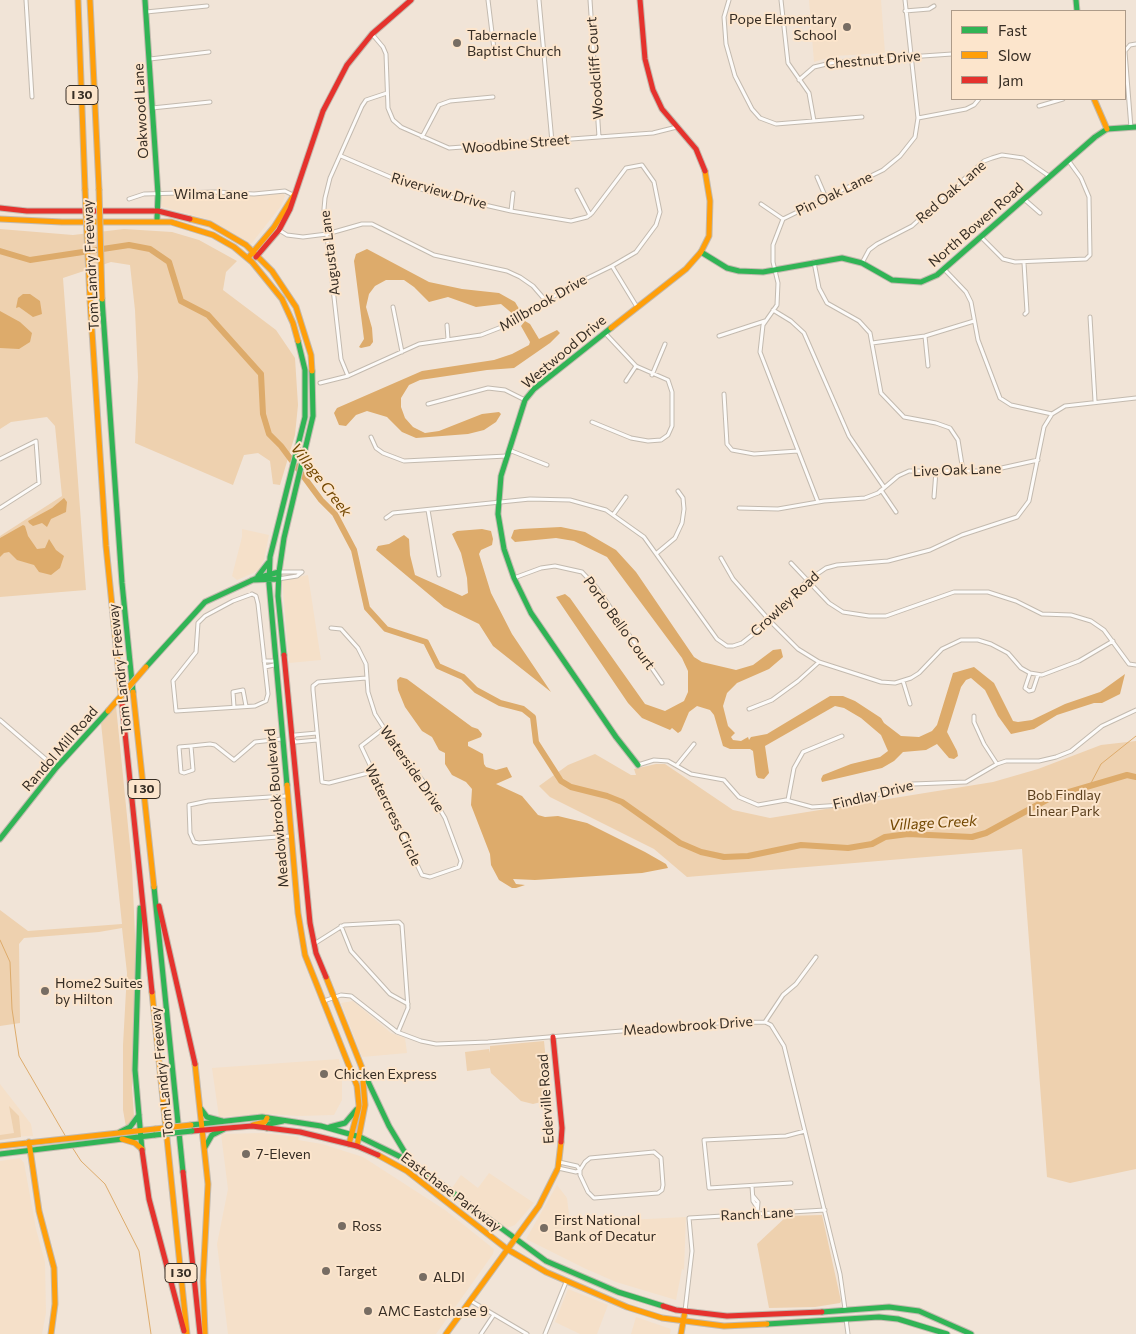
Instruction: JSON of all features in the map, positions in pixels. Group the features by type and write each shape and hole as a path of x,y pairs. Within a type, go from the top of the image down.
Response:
{"main road":[{"name":"Tom Landry Freeway","path":"78,0 90,300 106,546 186,1334"},
{"name":"Tom Landry Freeway","path":"90,0 102,299 122,584 200,1334"},
{"name":"Oakwood Lane","path":"145,0 158,194 157,221"},
{"path":"255,254 279,230 290,208 323,111 347,65 372,34 410,0"},
{"name":"Westwood Drive","path":"638,765 616,737 531,613 514,578 501,534 498,503 501,476 524,400 534,389 686,269 701,252 710,228 708,186 704,167 696,149 662,109 650,82 645,59 640,0"},
{"path":"1095,100 1107,129 1133,127"},
{"name":"North Bowen Road","path":"701,252 727,268 755,273 842,258 862,263 882,276 901,282 930,279 1068,159 1107,129"},
{"path":"250,260 294,195"},
{"path":"0,208 62,212 158,211 210,224 246,245 285,290 296,307 308,338 314,390 313,416 284,538 279,572"},
{"name":"Meadowbrook Boulevard","path":"0,219 62,222 171,222 213,235 234,247 250,260 282,300 293,322 305,370 306,400 299,442 270,557 269,577 286,796 298,913 304,947 354,1075 359,1102 349,1144"},
{"path":"254,579 264,569 270,557"},
{"name":"Meadowbrook Boulevard","path":"279,572 278,579 300,835 314,944 362,1068 365,1104 357,1146"},
{"name":"Randol Mill Road","path":"0,839 56,768 192,614 205,602 254,579 269,577 279,572"},
{"name":"Randol Mill Road","path":"269,577 278,579"},
{"path":"282,738 292,739"},
{"path":"291,836 300,835"},
{"path":"153,878 194,1054 201,1109 208,1184 203,1280 205,1334"},
{"path":"140,879 135,1070 142,1151 149,1199 186,1334"},
{"path":"304,947 314,944"},
{"name":"Ederville Road","path":"446,1334 539,1206 553,1182 559,1165 562,1128 553,1037"},
{"path":"362,1068 389,1126 411,1162"},
{"path":"322,1126 333,1127 344,1123 354,1116 359,1102"},
{"path":"201,1109 207,1116 222,1121"},
{"path":"120,1132 130,1127 139,1114"},
{"path":"252,1126 265,1122 268,1118"},
{"name":"Eastchase Parkway","path":"203,1127 222,1121 268,1118 322,1126 360,1137 411,1162 546,1261 597,1284 642,1300 685,1312 726,1316 773,1315 878,1307"},
{"path":"267,1128 269,1124 284,1120"},
{"name":"Eastchase Parkway","path":"0,1154 141,1137 155,1132 203,1127 252,1126 300,1132 357,1146 393,1162 507,1249 566,1282 627,1307 684,1322 724,1326 846,1318"},
{"path":"205,1146 212,1135 224,1128"},
{"name":"Eastchase Parkway","path":"0,1146 140,1130 155,1132"},
{"path":"122,1139 140,1146 142,1151"},
{"path":"30,1142 39,1211 54,1268 55,1304 51,1334"},
{"path":"593,1292 597,1284"},
{"path":"846,1318 852,1311 878,1307 919,1311 971,1334"},
{"path":"681,1334 685,1312"},
{"path":"773,1315 775,1324"},
{"path":"846,1318 898,1319 947,1334"}],"street":[{"path":"26,0 32,98"},
{"path":"488,0 494,49"},
{"path":"539,0 552,142"},
{"name":"Woodcliff Court","path":"590,0 600,137"},
{"path":"729,0 724,17 726,44 735,76 752,109 760,118 770,123 862,117"},
{"path":"781,0 787,58 799,80 809,93 814,121"},
{"name":"Pin Oak Lane","path":"818,502 760,352 761,332 765,320 777,305 778,283 773,245 783,220 867,180 900,156 915,137 918,118 909,57 904,0"},
{"path":"146,12 207,6"},
{"path":"906,11 929,9 934,6"},
{"name":"Woodbine Street","path":"372,34 383,47 386,54 388,108 394,120 401,127 454,149 653,133 678,127"},
{"path":"150,60 209,52"},
{"name":"Chestnut Drive","path":"799,80 814,67 822,64 951,54"},
{"path":"1126,60 1133,127"},
{"name":"Augusta Lane","path":"348,376 341,359 324,209 325,198 330,178 362,106 366,100 387,93"},
{"path":"422,137 440,105 493,97"},
{"path":"918,118 966,109 978,100"},
{"path":"1039,106 1060,100"},
{"path":"152,108 210,102"},
{"name":"Red Oak Lane","path":"862,263 869,250 912,226 984,161 1002,155 1023,158 1049,176"},
{"name":"Riverview Drive","path":"341,156 411,186 511,211 571,221 590,215"},
{"path":"980,236 1003,259 1024,263 1086,259 1090,255 1090,197 1082,178 1068,159"},
{"name":"Millbrook Drive","path":"320,383 348,376 419,344 448,338 475,336 494,331 512,323 567,288 612,266 640,249 659,218 659,200 654,182 646,168 637,165 623,170 590,215"},
{"path":"817,177 826,198"},
{"path":"577,190 590,215"},
{"name":"Wilma Lane","path":"129,199 144,194 285,191 294,195"},
{"path":"511,211 513,193"},
{"path":"1023,198 1040,213"},
{"path":"760,204 783,220"},
{"path":"279,230 294,236 327,234 362,224 372,224 434,255 507,271 533,286 546,301"},
{"path":"814,262 822,296 832,307 859,321 866,327 872,343 881,393 904,417 936,423 950,428 958,440 963,471"},
{"path":"1024,263 1027,312 1025,314"},
{"path":"612,266 637,307"},
{"path":"944,268 966,292 971,302 978,340 1000,398 1012,405 1052,414 1065,406 1095,401 1136,398"},
{"path":"393,307 402,352"},
{"path":"773,310 791,320 804,333 849,436 896,512"},
{"path":"1090,317 1095,401"},
{"path":"719,336 765,320"},
{"path":"872,343 925,336 974,321"},
{"path":"448,325 448,338"},
{"path":"592,422 640,440 656,441 668,435 672,426 672,392 668,380 652,375 636,366 605,333"},
{"path":"925,336 928,366"},
{"path":"652,375 665,344"},
{"path":"626,381 636,366"},
{"path":"428,404 488,388 505,390 524,400"},
{"path":"724,394 727,444 732,450 754,454 798,451"},
{"name":"Crowley Road","path":"386,518 393,513 530,499 570,500 606,510 644,537 721,643 727,646 742,643 770,621 808,581 826,568 837,565 888,561 930,550 962,535 1013,519 1027,505 1044,427 1052,414"},
{"path":"370,437 376,448 383,453 404,461 508,453 547,465"},
{"path":"0,460 36,441 40,483 0,508"},
{"name":"Live Oak Lane","path":"739,508 778,509 818,502 866,498 882,489 903,472 1000,470 1038,460"},
{"path":"934,497 936,471"},
{"path":"657,553 675,538 682,523 683,498 678,491"},
{"path":"613,515 626,497"},
{"path":"428,510 440,575"},
{"path":"720,558 733,579 790,643 819,662 890,684 903,681 919,673 942,648 955,642 968,640 984,642 999,647 1008,653 1021,668 1038,675 1048,674 1080,662 1112,641"},
{"path":"791,563 829,603 849,613 886,616 954,592 977,591 1002,595 1042,614 1082,617 1099,626 1129,664 1136,665"},
{"name":"Porto Bello Court","path":"514,578 541,568 555,566 582,572 597,588 662,683"},
{"name":"Randol Mill Road","path":"278,579 297,576 302,572 279,572"},
{"path":"249,594 256,596 268,694 263,704 175,710 173,681 196,652 196,626 199,622 233,601 249,594"},
{"path":"192,614 199,622"},
{"name":"Waterside Drive","path":"330,628 341,629 358,648 366,664 366,678 375,714 383,729 423,781 446,818 461,861 460,867"},
{"path":"264,660 274,660 276,662 274,665 265,667"},
{"path":"748,709 772,700 798,681 819,662"},
{"path":"1030,673 1025,688 1029,691 1033,690 1038,675"},
{"path":"366,678 318,682 313,686 321,780 325,783 372,772"},
{"path":"903,681 910,704"},
{"path":"234,707 235,690 244,691 246,706"},
{"name":"Findlay Drive","path":"638,765 661,759 677,765 691,774 724,780 739,797 753,804 763,805 788,800 812,807 842,805 913,784 966,782 997,764 1056,757 1071,751 1102,726 1136,710"},
{"path":"974,716 974,722 984,744 997,764"},
{"path":"0,720 56,768"},
{"name":"Watercress Circle","path":"383,729 362,745 372,772 422,875 430,877 460,867"},
{"path":"317,733 295,735 292,739 296,742 318,740"},
{"path":"788,800 794,768 803,752 842,736"},
{"path":"191,746 192,770 184,773 181,772 179,747 191,746 216,745 234,760 255,742 282,738"},
{"path":"677,765 694,744"},
{"path":"286,796 196,803 188,807 189,822 192,839 196,843 291,836"},
{"path":"314,944 341,926 400,922 402,925 408,1004 407,1015 398,1032"},
{"path":"341,926 345,942 356,957 390,994 408,1004"},
{"path":"765,1022 783,995 796,984 816,957"},
{"name":"Meadowbrook Drive","path":"334,997 345,994 351,996 398,1032 421,1041 436,1044 765,1022 770,1025 784,1046 840,1274 845,1309"},
{"path":"324,1001 334,997"},
{"path":"791,1183 709,1188 704,1140 786,1136 804,1131"},
{"path":"559,1165 567,1170 576,1172 580,1170 584,1162 596,1157 658,1154 661,1158 662,1190 658,1193 594,1198 588,1192 580,1175 580,1170 577,1166 559,1165"},
{"path":"567,1170 568,1164"},
{"path":"438,1196 442,1185"},
{"path":"752,1186 757,1214"},
{"name":"Ranch Lane","path":"685,1312 692,1251 690,1218 825,1210"},
{"path":"546,1334 566,1282"},
{"path":"471,1301 493,1316 527,1334"},
{"path":"481,1334 493,1316"},
{"path":"846,1318 848,1334"}],"shaded area":[{"name":"Pope Elementary School","path":"809,0 881,0 885,53 834,56 814,62"},
{"path":"283,192 285,196 281,206 251,244 207,219 159,206 159,196 162,195"},
{"path":"367,249 429,282 462,289 499,293 515,302 521,312 514,315 501,304 476,307 448,297 429,302 404,280 386,280 375,286 369,294 366,307 372,328 373,342 370,346 361,348 359,347 364,339 354,261 356,254"},
{"path":"23,294 30,294 40,301 42,314 33,317 19,307 16,308 18,298"},
{"path":"0,311 20,322 32,333 30,342 19,349 0,348"},
{"path":"525,321 530,324 539,339 557,330 560,333 550,343 514,368 420,380 409,385 401,398 401,407 405,418 413,427 425,433 439,431 482,414 499,412 501,414 496,422 484,430 468,434 416,438 402,432 387,417 367,411 356,415 346,426 339,425 334,413 337,408 422,371 494,360 512,354 529,345 530,342 521,326"},
{"path":"64,498 67,502 66,512 51,519 47,527 42,523 33,526 29,523 28,521 52,508"},
{"path":"23,525 37,549 45,548 49,539 56,550 64,556 60,568 51,575 39,572 34,565 17,560 9,552 4,553 0,557 0,538"},
{"path":"561,527 585,532 616,550 636,572 694,657 702,662 736,670 753,665 773,650 781,649 783,657 769,669 737,683 727,693 723,706 728,726 735,733 731,737 733,740 741,741 748,737 749,740 751,737 767,734 830,696 843,696 855,701 881,718 884,723 901,736 919,737 932,731 937,725 953,673 974,667 994,683 1013,721 1018,722 1032,720 1065,704 1100,692 1125,674 1120,694 1102,703 1094,703 1057,715 1034,729 1011,734 998,716 985,690 971,678 966,680 961,687 947,732 957,751 958,756 954,759 949,758 937,744 926,750 903,752 894,761 882,768 822,782 823,775 851,764 880,757 888,751 881,735 861,718 844,708 835,706 765,746 769,773 764,779 758,778 753,751 750,749 730,749 723,746 714,715 710,710 697,706 689,712 681,731 678,733 672,728 670,730 642,718 628,703 556,597 565,594 570,598 645,704 665,711 684,701 688,692 688,671 682,658 607,557 574,541 556,538 515,542 511,538 514,530"},
{"path":"242,529 269,535 264,560 258,571 237,580 232,576 242,537"},
{"path":"482,529 491,531 493,539 492,545 481,550 479,554 491,593 512,634 551,692 493,646 479,624 444,607 376,550 378,546 389,544 404,535 409,539 410,555 415,575 462,596 468,593 467,578 461,553 452,534 457,531"},
{"path":"308,575 321,660 289,663 282,580"},
{"path":"400,677 407,679 472,727 478,729 482,734 481,737 468,742 468,746 483,754 486,767 496,770 507,767 512,777 496,784 522,796 538,815 545,817 558,816 587,823 645,852 666,864 668,868 642,873 535,880 513,879 516,884 525,885 516,888 512,888 499,880 491,865 490,854 471,805 472,789 466,782 452,775 445,764 445,753 439,750 432,737 422,731 405,707 398,690 397,680"},
{"path":"353,1001 391,1033 405,1038 407,1053 362,1057 341,1003"},
{"path":"339,1059 342,1076 342,1100 334,1115 297,1116 270,1114 219,1117 212,1068"},
{"path":"0,1084 31,1124 33,1136 0,1137"},
{"path":"262,1133 299,1137 298,1140 322,1144 363,1157 445,1210 494,1249 493,1254 436,1334 228,1334 217,1244 228,1189 221,1134"},
{"path":"20,1158 24,1163 36,1229 45,1262 46,1313 42,1334 0,1334 0,1161"},
{"path":"489,1173 534,1203 515,1225 507,1228 452,1188 461,1175 478,1188"},
{"path":"557,1185 567,1198 570,1223 686,1217 684,1270 682,1269 676,1300 616,1282 526,1239"},
{"path":"568,1289 608,1305 597,1334 580,1334 555,1322"},
{"path":"636,1317 671,1329 670,1334 631,1334"}],"green space":[{"path":"0,229 73,235 124,229 172,232 199,240 237,261 226,272 223,290 276,330 295,358 298,405 295,435 280,485 273,484 270,461 258,453 244,455 233,485 135,443 138,377 135,310 130,265 111,262 63,278 86,590 0,597 0,536 62,496 55,426 47,417 11,422 0,429"},
{"path":"116,706 132,866 137,982 132,1087 134,1116 131,1124 126,1127 123,1110 123,1045 127,973 122,928 99,932 24,938 19,944 20,1023 0,1026 0,910 28,931 122,924 101,723"},
{"name":"Bob Findlay Linear Park","path":"1136,741 1136,1169 1070,1183 1047,1177 1022,849 687,877 654,849 550,797 539,786 568,765 595,754 631,775 636,775 634,769 665,764 733,810 770,818 993,782 1038,769 1101,745"},
{"path":"544,1041 548,1081 545,1101 533,1104 521,1101 491,1073 490,1068 467,1071 465,1052 489,1049 490,1053 490,1046"},
{"path":"9,1106 19,1116 21,1137 0,1140 0,1135 14,1133"},
{"path":"822,1215 840,1303 815,1307 769,1308 757,1244 787,1216"}],"waterway":[{"name":"Village Creek","path":"0,251 30,260 129,245 150,249 169,262 181,301 208,315 261,374 263,414 269,434 281,446 321,500 335,514 354,550 367,608 386,629 426,642 438,666 463,677 476,690 500,703 523,709 533,717 536,742 561,781 571,787 607,796 622,802 680,843 701,852 724,857 748,856 801,845 848,848 872,844 885,837 908,834 972,837 986,833 1052,797 1127,775 1136,777"},
{"path":"1090,785 1101,764 1136,736"},
{"path":"0,940 10,962 12,1009 19,1056 66,1137"},
{"path":"72,1147 81,1161 105,1184 139,1251 151,1334"}],"traffic: fast":[{"path":"145,0 158,194 157,221"},
{"path":"1076,0 1077,10"},
{"path":"701,252 727,268 739,271 763,272 842,258 862,263 892,280 921,282 937,275 1095,137 1107,129 1136,127"},
{"path":"102,299 122,583 133,692"},
{"path":"611,328 534,389 525,400 501,476 498,514 504,549 514,578 531,613 616,737 638,765"},
{"path":"287,785 269,583 270,557 305,417 305,370 298,341"},
{"path":"284,655 278,596 279,572 284,538 313,416 312,371"},
{"path":"258,576 268,563"},
{"path":"146,667 205,602 257,578 279,572"},
{"path":"252,580 278,579"},
{"path":"0,839 56,768 108,711"},
{"path":"154,887 183,1172"},
{"path":"140,908 135,1070 142,1150"},
{"path":"364,1073 389,1126 410,1161"},
{"path":"201,1109 207,1117 222,1121"},
{"path":"330,1127 345,1123 356,1110"},
{"path":"120,1132 130,1127 139,1115"},
{"path":"191,1125 262,1117 321,1126 360,1137 411,1162 546,1261 618,1292 663,1306"},
{"path":"267,1128 269,1124 283,1121"},
{"path":"205,1147 212,1135 224,1129"},
{"path":"155,1135 192,1131"},
{"path":"0,1154 155,1135"},
{"path":"822,1312 889,1307 919,1311 971,1334"},
{"path":"767,1324 879,1317 898,1319 947,1334"}],"traffic: slow":[{"path":"78,0 85,189"},
{"path":"90,0 99,189"},
{"path":"1094,100 1107,129"},
{"path":"611,328 686,269 701,252 709,236 710,201 705,171"},
{"path":"85,189 90,300"},
{"path":"99,189 102,299"},
{"path":"248,258 274,227 294,195"},
{"path":"0,219 62,222 171,222 213,235 234,247 252,262 282,299 293,323 298,341"},
{"path":"190,219 210,224 246,245 272,271 296,307 311,355 312,371"},
{"path":"90,300 106,546 122,704"},
{"path":"108,711 146,667"},
{"path":"133,692 154,887"},
{"path":"287,785 298,913 305,955 357,1086 359,1106 349,1144"},
{"path":"326,977 362,1068 365,1105 357,1146"},
{"path":"152,992 187,1334"},
{"path":"195,1064 208,1184 203,1280 205,1334"},
{"path":"253,1125 265,1122 267,1118"},
{"path":"155,1129 191,1125"},
{"path":"0,1146 155,1129"},
{"path":"122,1139 135,1143 142,1149"},
{"path":"29,1142 39,1211 54,1268 55,1304 51,1334"},
{"path":"446,1334 539,1206 558,1168 561,1142"},
{"path":"378,1155 407,1171 507,1249 546,1272 627,1307 662,1318 724,1326 767,1324"},
{"path":"681,1334 685,1311"}],"traffic: jam":[{"path":"256,257 279,230 290,209 323,111 347,65 372,34 411,0"},
{"path":"640,0 645,59 653,90 662,109 696,149 705,171"},
{"path":"0,208 27,211 158,211 190,219"},
{"path":"284,655 310,923 316,953 326,977"},
{"path":"122,704 152,992"},
{"path":"159,906 195,1064"},
{"path":"553,1037 562,1128 561,1142"},
{"path":"192,1131 252,1126 300,1132 357,1146 378,1155"},
{"path":"142,1150 149,1199 184,1331"},
{"path":"183,1172 200,1334"},
{"path":"663,1306 676,1310 727,1316 822,1312"}],"place":[{"name":"Pope Elementary School","path":"847,27"},
{"name":"Tabernacle Baptist Church","path":"457,43"},
{"name":"Home2 Suites by Hilton","path":"45,991"},
{"name":"Chicken Express","path":"324,1074"},
{"name":"7-Eleven","path":"246,1154"},
{"name":"Ross","path":"342,1226"},
{"name":"First National Bank of Decatur","path":"544,1228"},
{"name":"Target","path":"326,1271"},
{"name":"ALDI","path":"423,1277"},
{"name":"AMC Eastchase 9","path":"368,1311"}]}
